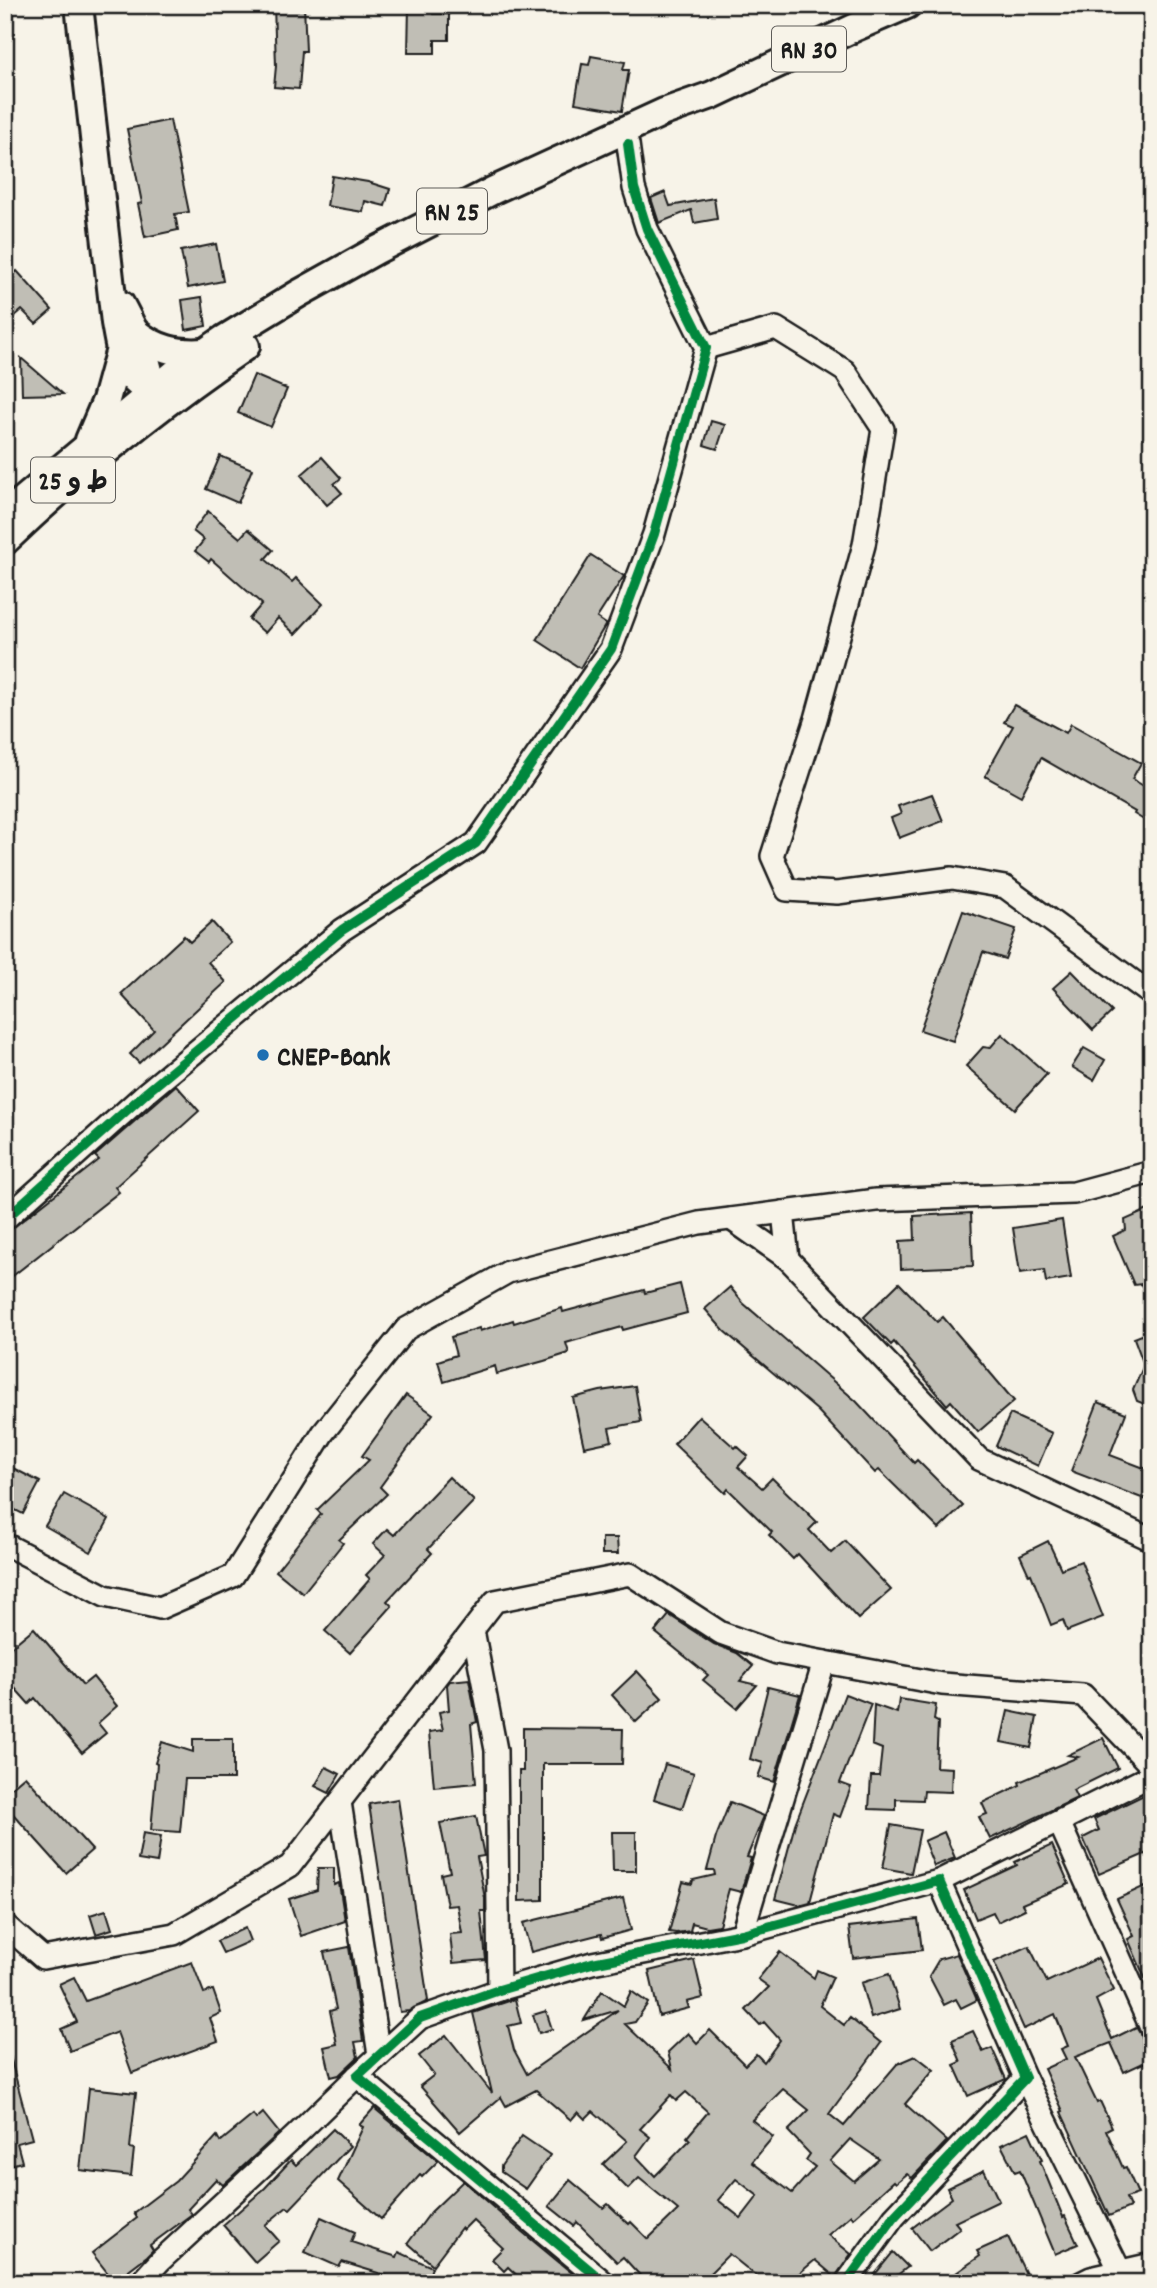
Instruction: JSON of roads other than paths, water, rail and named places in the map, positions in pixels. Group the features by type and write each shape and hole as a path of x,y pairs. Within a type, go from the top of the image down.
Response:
{"main road":[{"name":"RN 25","path":"79,5 111,287 127,340 86,446"},
{"name":"RN 30","path":"712,95 907,5"},
{"name":"RN 25","path":"5,515 204,352 298,294 437,218 652,118 712,95"},
{"path":"144,422 261,336 357,280 500,206 628,145 691,110 712,95"},
{"path":"186,389 152,392 133,378 126,370 127,340 155,345 166,350 204,352"},
{"path":"144,422 152,392"},
{"name":"ط و 25","path":"5,541 144,422"}],"street":[{"path":"5,1219 147,1092 342,930 476,843 611,649 654,534 706,348 647,229 634,188 628,145"},
{"path":"706,348 776,328 845,371 883,429 864,545 816,719 772,856 787,890 837,893 952,878 1006,887 1152,995"},
{"path":"5,1544 105,1596 160,1608 233,1576 323,1433 406,1329 508,1272 699,1223 876,1200 1074,1193 1152,1172"},
{"path":"783,1212 788,1259"},
{"path":"731,1219 788,1259 979,1459 1152,1540"},
{"path":"5,1925 43,1958 174,1934 290,1866 495,1601 629,1574 721,1633 777,1653 942,1684 1083,1695 1152,1767"},
{"path":"473,1630 496,1750 499,1990"},
{"path":"742,1934 824,1662"},
{"path":"140,2283 160,2261 419,2018 592,1962 742,1934 939,1881 1152,1775"},
{"path":"340,1801 379,2055"},
{"path":"1059,1822 1152,2030"},
{"path":"939,1881 1025,2078 1120,2271"},
{"path":"356,2076 605,2283"},
{"path":"846,2283 894,2217 1025,2078"},
{"path":"1081,2283 1120,2271 1147,2271"}],"place":[{"name":"CNEP-Bank","path":"263,1055"}]}
